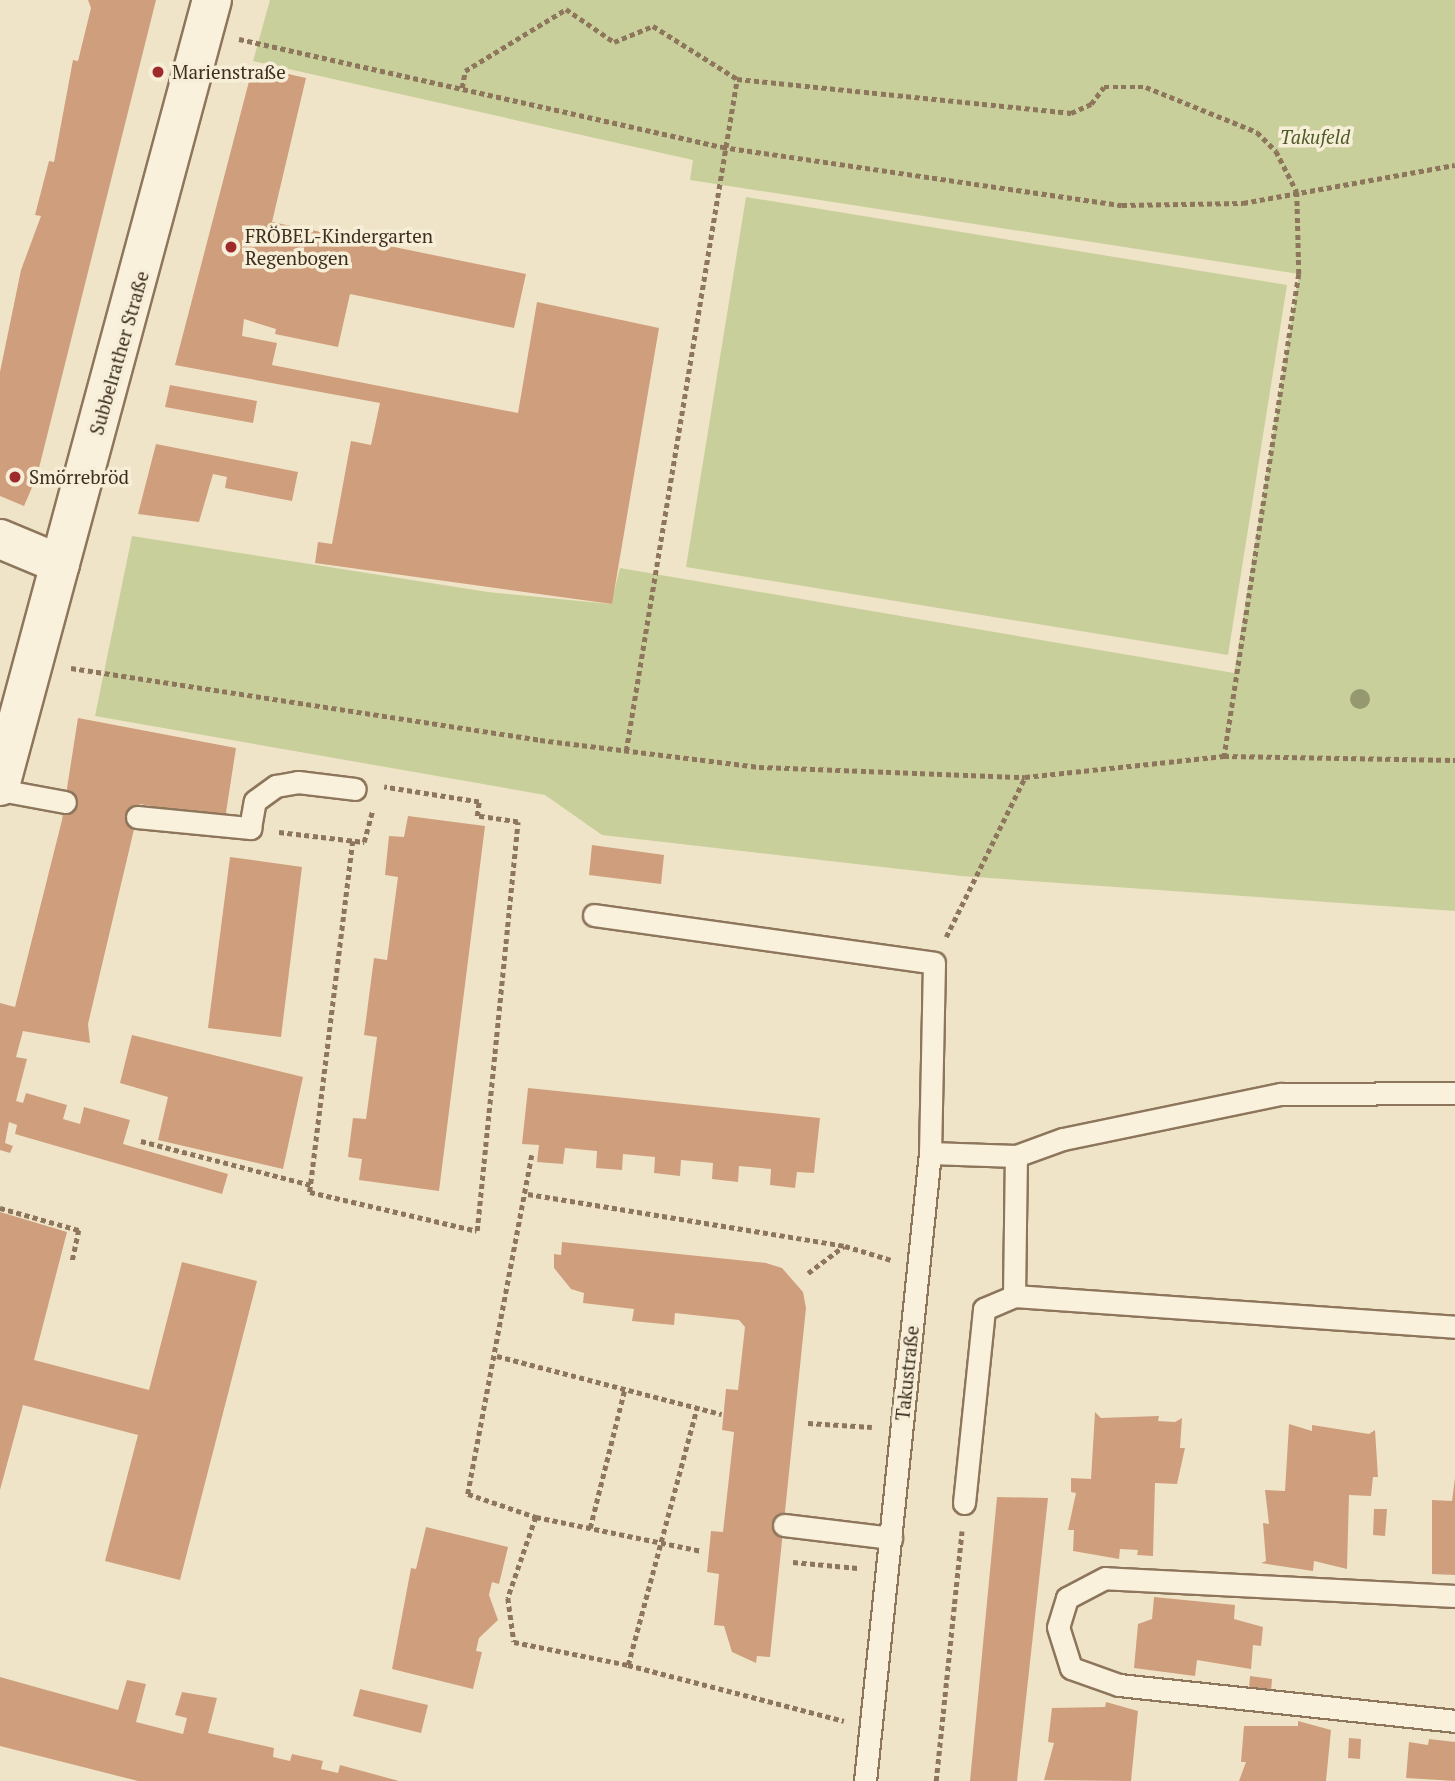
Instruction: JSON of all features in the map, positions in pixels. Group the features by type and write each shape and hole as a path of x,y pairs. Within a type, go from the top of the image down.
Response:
{"main road":[{"name":"Subbelrather Straße","path":"0,788 208,16"},
{"path":"0,539 60,564"}],"lane":[{"path":"137,817 250,828 255,801 276,786 298,782 355,789"},
{"path":"0,788 65,803"},
{"path":"594,915 934,963"},
{"name":"Takustraße","path":"865,1781 930,1153 934,963"},
{"path":"930,1153 1016,1156 1063,1139 1281,1094 1455,1093"},
{"path":"1014,1296 1016,1156"},
{"path":"964,1503 984,1308 1014,1296 1455,1327"},
{"path":"784,1525 891,1538"},
{"path":"1455,1596 1105,1578 1067,1598 1058,1627 1071,1668 1119,1685 1455,1721"}],"path":[{"path":"462,88 465,71 566,9 614,42 653,26 737,79 1071,114 1091,104 1104,87 1146,87 1257,132 1276,150 1297,192 1299,274 1224,755"},
{"path":"208,16 462,88 722,147 1122,205 1243,203 1455,166"},
{"path":"626,751 722,147 737,79"},
{"path":"32,662 626,751 759,766 1025,777 1224,755 1455,761"},
{"path":"934,963 1025,777"},
{"path":"353,841 310,1192 477,1231 518,822 477,816 479,802 378,786 375,797"},
{"path":"250,828 364,842 373,808"},
{"path":"141,1141 311,1185"},
{"path":"532,1155 528,1194 468,1494 536,1517 701,1551"},
{"path":"528,1194 845,1246 918,1268"},
{"path":"0,1208 79,1230 72,1262"},
{"path":"808,1273 845,1246"},
{"path":"497,1356 722,1413"},
{"path":"590,1528 625,1388"},
{"path":"628,1665 664,1544 697,1407"},
{"path":"808,1423 901,1429"},
{"path":"936,1781 964,1503"},
{"path":"536,1517 508,1598 514,1642 628,1665 871,1729"},
{"path":"793,1562 887,1570"}],"green space":[{"name":"Takufeld","path":"270,0 1455,0 1455,911 961,876 602,835 545,795 95,716 132,536 488,592 611,604 620,568 1234,673 1299,274 690,180 693,160 253,61"},
{"path":"746,197 1287,285 1228,655 686,567"}],"building":[{"path":"88,0 156,0 37,476 24,506 0,496 0,372 21,270 41,216 35,215 49,161 54,162 73,60 78,61 91,8"},
{"path":"253,66 306,78 272,222 526,274 514,328 350,294 338,347 275,334 276,329 244,319 242,336 277,343 272,365 518,413 537,302 659,328 612,604 315,563 318,542 332,544 351,441 371,445 380,403 175,365"},
{"path":"170,385 257,401 253,423 165,407"},
{"path":"156,444 298,472 292,501 225,488 227,477 213,474 199,522 138,514"},
{"path":"78,718 236,748 225,819 140,804 88,1024 90,1043 23,1031 16,1057 27,1059 16,1101 23,1103 26,1093 67,1105 63,1119 80,1124 84,1107 130,1120 123,1144 228,1174 222,1194 15,1134 17,1125 9,1122 5,1143 13,1146 10,1153 0,1150 0,1003 15,1007 62,820"},
{"path":"408,816 485,826 439,1191 359,1180 362,1159 348,1157 353,1118 366,1119 377,1037 364,1035 374,958 387,960 398,877 385,875 389,836 404,837"},
{"path":"592,845 664,855 661,884 589,875"},
{"path":"230,857 302,867 281,1037 208,1028"},
{"path":"132,1035 303,1077 283,1169 158,1140 168,1097 120,1083"},
{"path":"528,1088 820,1118 814,1173 797,1172 795,1188 770,1185 771,1169 739,1166 738,1182 712,1179 713,1163 681,1160 680,1176 654,1173 655,1157 623,1154 622,1170 596,1168 597,1151 565,1148 563,1164 537,1162 539,1145 522,1144"},
{"path":"0,1212 67,1232 34,1360 149,1390 182,1262 257,1281 180,1580 105,1561 138,1435 23,1405 0,1490"},
{"path":"562,1242 766,1263 782,1268 803,1292 806,1308 770,1657 757,1656 756,1663 732,1652 724,1626 714,1625 719,1574 707,1572 711,1531 723,1532 734,1432 722,1430 726,1389 738,1390 745,1327 739,1320 675,1313 674,1325 632,1321 634,1309 583,1303 584,1293 571,1289 554,1268 554,1254 561,1255"},
{"path":"1095,1412 1101,1418 1159,1416 1158,1421 1175,1422 1182,1418 1180,1448 1185,1448 1177,1484 1155,1483 1153,1556 1137,1555 1138,1550 1120,1549 1119,1559 1073,1551 1074,1530 1068,1530 1076,1493 1071,1492 1071,1478 1091,1479"},
{"path":"1289,1424 1312,1431 1312,1425 1369,1434 1375,1430 1378,1477 1373,1477 1371,1496 1349,1495 1347,1569 1314,1561 1313,1571 1261,1563 1266,1561 1263,1523 1269,1524 1265,1490 1285,1491"},
{"path":"1455,1478 1455,1575 1432,1574 1432,1500 1452,1501"},
{"path":"997,1497 1048,1498 1017,1781 970,1781"},
{"path":"1374,1509 1387,1509 1385,1536 1373,1535"},
{"path":"426,1527 508,1547 499,1584 492,1582 489,1595 498,1620 479,1638 476,1651 482,1652 473,1689 392,1669 411,1568 416,1569"},
{"path":"1154,1597 1235,1605 1234,1619 1263,1627 1261,1646 1253,1645 1251,1669 1197,1660 1195,1676 1134,1668 1138,1624 1152,1619"},
{"path":"1250,1676 1272,1679 1271,1691 1249,1689"},
{"path":"0,1677 118,1710 127,1680 146,1684 136,1722 183,1734 187,1718 175,1715 182,1692 217,1698 208,1733 274,1748 273,1757 290,1761 292,1754 323,1761 321,1769 338,1773 340,1765 399,1781 138,1781 0,1746"},
{"path":"360,1689 428,1705 421,1733 353,1716"},
{"path":"1106,1702 1138,1711 1131,1781 1044,1780 1054,1743 1048,1742 1052,1708 1105,1707"},
{"path":"1298,1721 1331,1730 1326,1781 1239,1781 1246,1762 1241,1762 1244,1726 1298,1726"},
{"path":"1349,1738 1361,1739 1360,1759 1348,1758"},
{"path":"1429,1739 1455,1742 1455,1781 1406,1778 1409,1742 1428,1745"}],"place":[{"name":"Marienstraße","path":"158,72"},
{"name":"FRÖBEL-Kindergarten Regenbogen","path":"231,247"},
{"name":"Smörrebröd","path":"15,477"}]}
